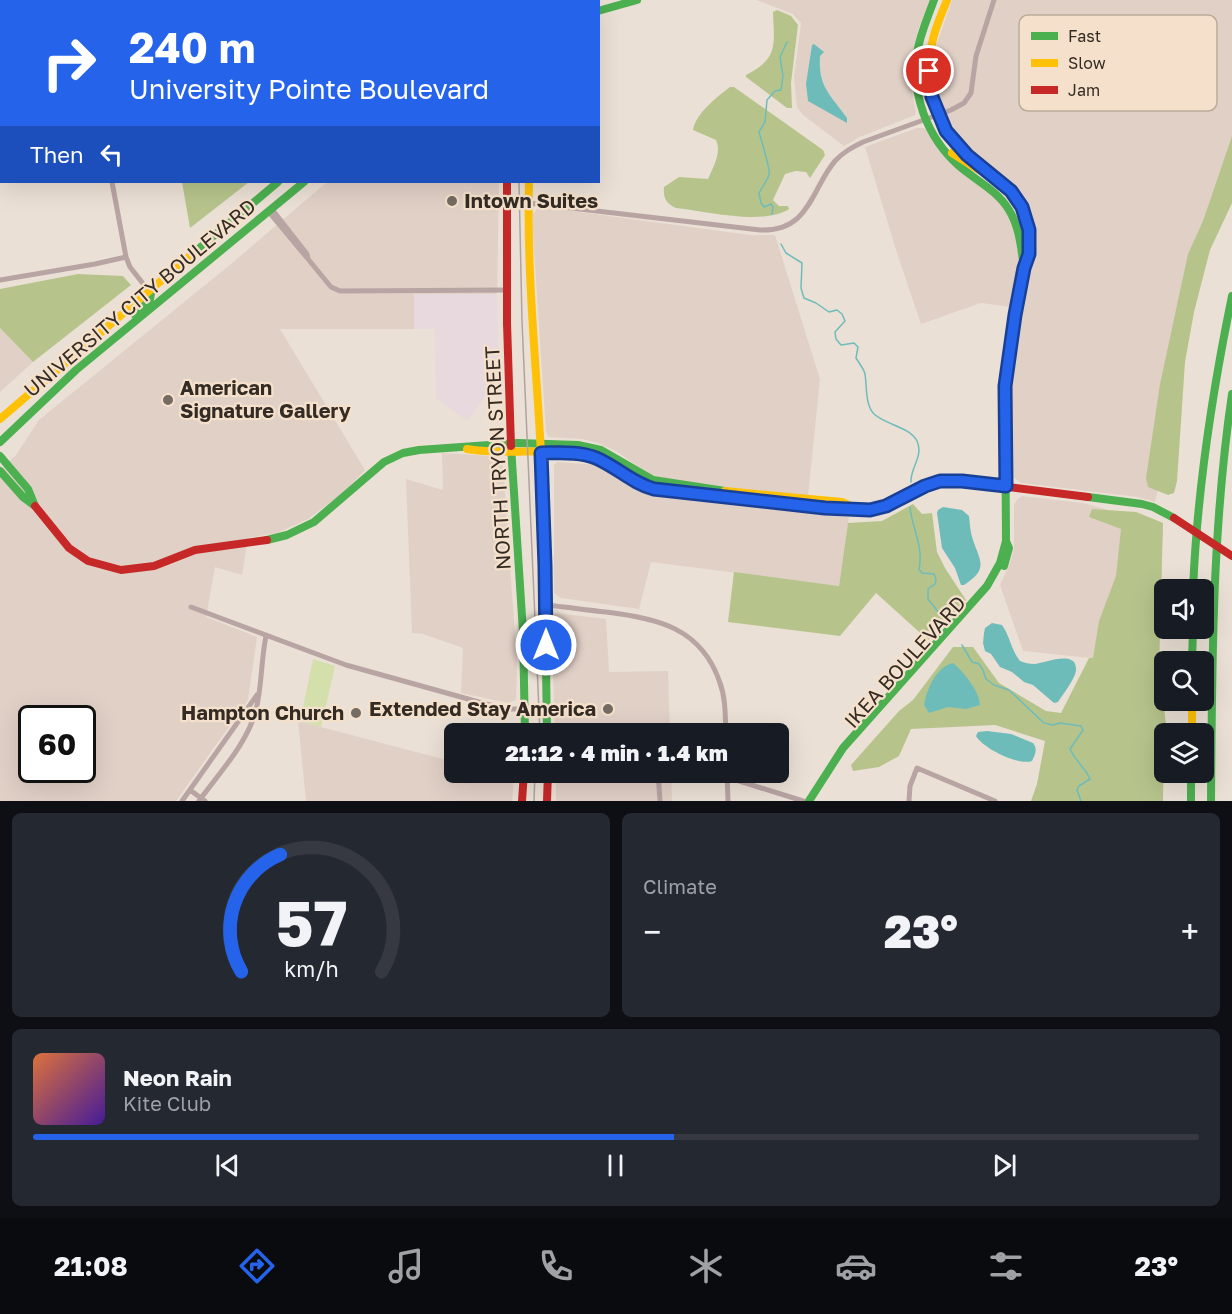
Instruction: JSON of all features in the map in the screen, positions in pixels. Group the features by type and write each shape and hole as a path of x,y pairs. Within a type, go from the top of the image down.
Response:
{"main road":[{"path":"600,10 637,0"},
{"name":"IKEA BOULEVARD","path":"934,0 916,59 919,100 936,140 950,158 1008,208 1020,237 1024,268"},
{"name":"IKEA BOULEVARD","path":"815,801 843,756 990,582 1000,563 1006,541 1006,486 1000,387 1007,346 1012,335 1024,268 1028,258 1029,230 1024,212 1011,191 958,146 946,131 939,115 932,94 929,66 932,44 946,2"},
{"path":"926,119 932,123 954,155 994,176"},
{"name":"UNIVERSITY CITY BOULEVARD","path":"0,419 148,290 277,183"},
{"path":"286,196 297,183"},
{"name":"UNIVERSITY CITY BOULEVARD","path":"0,441 118,335 303,183"},
{"name":"NORTH TRYON STREET","path":"507,183 506,290 511,443 523,611 525,723"},
{"path":"529,183 528,258 541,444 547,723"},
{"path":"1008,208 1015,213 1024,212"},
{"path":"118,335 150,299 152,296 148,290"},
{"path":"1194,579 1204,449 1232,296"},
{"path":"1211,801 1215,543 1222,458 1232,394"},
{"path":"0,471 23,497 35,506 65,543 82,556 110,568 122,570 144,569 191,550 259,542 290,535 319,519 344,499 369,473 391,458 419,450 511,443 541,453 573,453 593,457 630,479 654,489 819,508 870,510 883,507 940,481 1006,486 1142,504 1174,518 1232,556"},
{"path":"464,448 485,453 512,453 541,444 573,444 594,447 660,482 842,502 855,508"},
{"path":"0,456 28,489 35,506"},
{"name":"IKEA BOULEVARD","path":"809,801 839,753 910,678"},
{"path":"522,801 523,783"},
{"path":"547,801 548,783"},
{"path":"1191,783 1191,801"}],"street":[{"path":"528,203 751,229 772,230 789,223 803,213 833,164 849,149 960,105 971,93 977,50 994,0"},
{"path":"112,183 126,257 130,267 148,290"},
{"path":"269,210 331,287 340,291 506,290"},
{"path":"0,280 126,257"},
{"path":"546,605 646,618 671,625 684,633 706,655 718,678 724,703 725,723"},
{"path":"191,607 266,636 380,675 500,708 526,710"},
{"path":"190,790 201,800 242,740 254,715 266,636"},
{"path":"182,801 258,693"},
{"path":"909,801 909,789 917,768 995,801"},
{"path":"659,783 660,801"},
{"path":"727,783 728,801"},
{"path":"746,783 803,801"}],"shaded area":[{"path":"756,0 930,0 918,30 911,58 909,80 915,115 860,137 844,146 803,115 797,107 794,77 801,23 793,14"},
{"path":"952,0 1232,0 1232,161 1203,246 1155,502 1138,497 1021,483 1012,476 1007,397 1032,252 1029,214 1026,207 955,135 949,126 938,101 934,83 933,62"},
{"path":"917,128 924,128 1002,205 1009,217 1015,231 1019,258 1011,307 981,303 921,324 865,147"},
{"path":"326,183 499,183 497,294 414,295 414,329 280,329 365,470 344,492 308,519 277,533 248,538 242,575 215,567 206,617 257,637 248,700 176,801 0,801 0,470 16,455 39,420 231,264"},
{"path":"542,207 750,235 775,235 820,379 808,496 658,478 616,451 598,443 582,439 548,437 533,234 533,214"},
{"path":"414,294 497,294 499,376 468,421 436,398 435,329 414,329"},
{"path":"0,328 33,362 0,392"},
{"path":"442,453 491,456 503,466 517,664 516,700 508,703 461,693 463,648 423,634 412,633 406,479 443,490"},
{"path":"557,462 599,465 631,486 654,495 849,517 839,586 651,562 639,609 561,598 554,593 554,465"},
{"path":"1022,496 1083,503 1116,512 1136,512 1163,523 1161,579 1154,579 1154,639 1160,639 1159,651 1154,651 1154,664 1023,651 1000,585 1014,548 1014,504"},
{"path":"556,613 606,619 609,672 668,671 670,723 555,723 552,619"},
{"path":"298,721 444,759 444,783 514,783 512,801 306,801"},
{"path":"556,783 671,783 672,801 556,801"}],"green space":[{"path":"777,10 791,16 798,25 791,83 792,108 787,108 746,77 764,63 772,50 773,12"},
{"path":"730,87 734,87 823,150 825,155 810,178 806,172 796,171 785,174 773,200 779,206 788,206 789,209 778,214 750,217 676,208 665,197 664,187 679,177 708,179 716,160 718,145 716,140 693,130 703,112"},
{"path":"1232,136 1232,203 1210,250 1194,312 1185,362 1177,481 1174,493 1168,495 1148,487 1146,478 1160,384 1188,254 1203,221"},
{"path":"182,183 248,183 190,228"},
{"path":"78,274 123,276 131,285 33,362 0,328 0,289"},
{"path":"913,504 922,514 932,513 937,552 966,600 928,640 876,593 840,636 728,622 734,572 839,586 848,523 882,521"},
{"path":"1092,509 1136,512 1163,523 1161,579 1154,579 1154,639 1160,639 1159,651 1154,651 1154,711 1164,711 1166,723 1154,723 1154,783 1163,783 1163,801 1031,801 1037,784 1045,741 995,725 911,729 899,756 879,767 853,771 851,765 899,711 913,700 953,647 973,647 999,683 1046,711 1061,713 1089,658 1093,658 1099,621 1116,576 1121,529 1089,517"},
{"path":"313,659 335,666 321,727 300,721"}],"water":[{"path":"814,44 824,52 820,56 823,83 847,118 847,123 808,101 806,84"},
{"path":"943,507 962,510 969,516 971,534 980,560 980,570 964,585 961,585 955,568 942,548 937,513"},
{"path":"992,623 1002,625 1020,661 1034,664 1065,659 1075,663 1076,672 1058,702 1054,703 1033,685 1000,667 991,654 985,651 983,643 985,628"},
{"path":"953,663 970,682 980,705 966,709 948,707 929,713 924,705 927,692 937,674"},
{"path":"978,732 1011,734 1033,743 1036,750 1032,761 1018,761 986,746 976,736"}],"waterway":[{"path":"772,214 773,207 771,204 764,207 759,193 769,172 759,132 765,122 767,100 775,91 781,90 783,76 780,57 787,42"},
{"path":"781,244 786,253 802,263 801,288 804,298 829,312 837,310 842,314 845,321 835,332 836,339 841,345 854,343 858,347 856,358 864,372 871,410 879,418 909,432 917,441 919,452 911,482"},
{"path":"910,507 919,545 919,569 922,573 934,574 935,584 928,589 928,599 943,618"},
{"path":"962,645 972,662 979,664 986,679 994,685 1009,690 1044,723 1081,726 1083,730 1070,749 1090,779 1077,790 1081,801"}],"tram line":[{"path":"519,183 522,321 540,723"},
{"path":"534,801 535,783"}],"traffic: fast":[{"path":"600,10 637,0"},
{"path":"934,0 917,53 917,84 924,114 947,154 992,191 1009,210 1018,231 1024,268"},
{"path":"809,801 843,748 987,586 1000,563 1006,541 1005,386 1015,315 1029,254 1029,230 1022,207 1014,194 984,169"},
{"path":"190,256 277,183"},
{"path":"0,442 76,370 303,183"},
{"path":"135,315 150,299 151,294 148,290"},
{"path":"1194,579 1206,442 1232,296"},
{"path":"1211,801 1217,546 1220,495 1232,394"},
{"path":"267,540 287,535 314,522 384,462 403,453 419,450 518,443 578,445 601,450 653,480 725,491"},
{"path":"511,446 523,632 525,723"},
{"path":"0,456 28,489 35,506 23,497 0,471"},
{"path":"1088,497 1142,504 1174,518"},
{"path":"544,527 547,723"},
{"path":"1004,566 1009,548 1006,541"},
{"path":"1192,651 1193,639"},
{"path":"1191,783 1191,801"}],"traffic: slow":[{"path":"947,0 930,53 932,94 941,121 948,133 959,147 984,169"},
{"path":"952,153 979,170"},
{"path":"529,183 530,268 544,527"},
{"path":"0,419 190,256"},
{"path":"467,449 583,454 602,460 654,489 793,505"},
{"path":"725,491 842,502 855,508"},
{"path":"1192,711 1192,723"}],"traffic: jam":[{"path":"507,183 507,323 511,446"},
{"path":"793,505 840,510 870,510 886,506 930,484 952,480 1088,497"},
{"path":"35,506 69,548 88,561 121,570 154,566 195,550 267,540"},
{"path":"1174,518 1232,556"},
{"path":"522,801 523,783"},
{"path":"547,801 548,783"}],"place":[{"name":"Intown Suites","path":"452,201"},
{"name":"American Signature Gallery","path":"168,400"},
{"name":"Extended Stay America","path":"608,709"},
{"name":"Hampton Church","path":"356,713"}],"route":[{"path":"546,645 541,453 573,453 593,457 630,479 654,489 840,510 877,509 940,481 952,480 1006,486 1005,386 1015,315 1029,254 1029,230 1026,216 1017,198 1003,183 967,155 946,131 932,97 929,71"}]}
